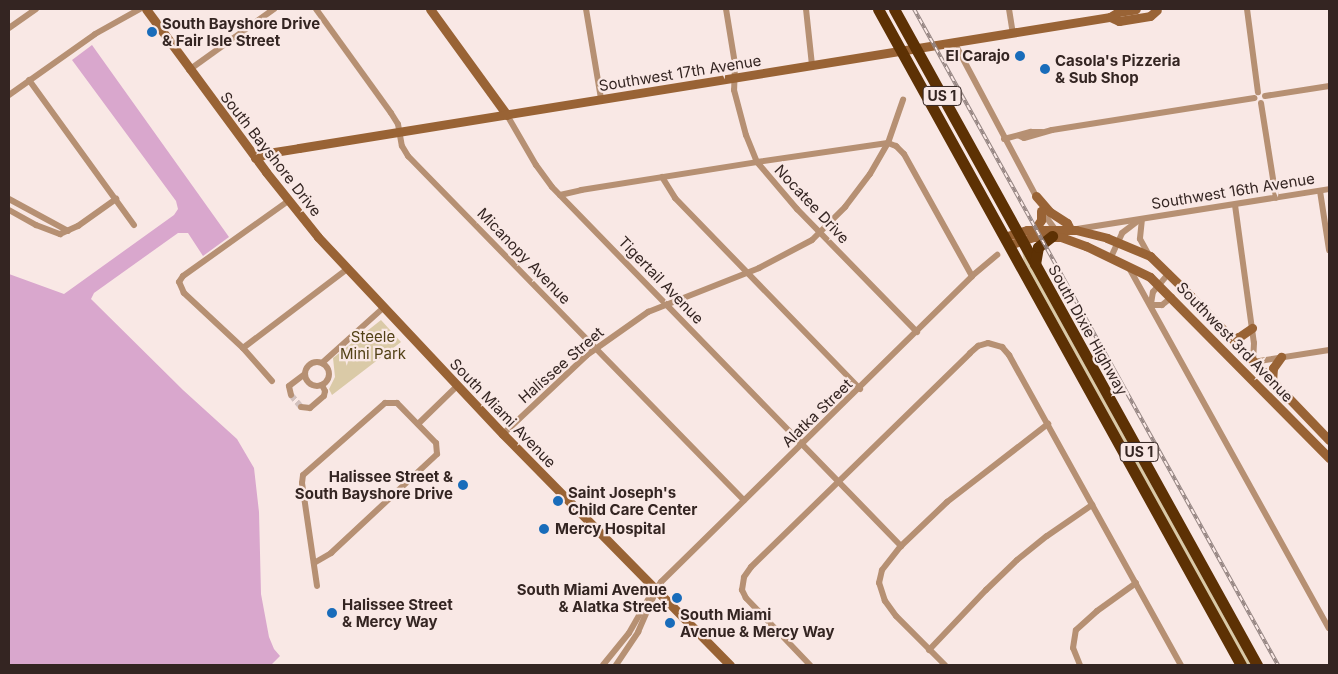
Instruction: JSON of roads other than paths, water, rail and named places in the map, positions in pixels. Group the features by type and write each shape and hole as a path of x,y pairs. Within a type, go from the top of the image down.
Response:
{"highway":[{"name":"South Dixie Highway","path":"878,9 1241,665"},
{"name":"South Dixie Highway","path":"894,9 1257,665"},
{"path":"1035,264 1038,247 1056,234"}],"main road":[{"name":"South Bayshore Drive","path":"146,9 189,70 288,201 383,308"},
{"name":"Tigertail Avenue","path":"430,9 507,115"},
{"name":"Southwest 17th Avenue","path":"255,158 268,153 399,131 1013,33 1136,9"},
{"name":"Southwest 17th Avenue","path":"1110,13 1120,21 1150,16 1158,9"},
{"path":"1036,196 1050,212 1073,229"},
{"path":"1035,229 1041,220 1042,211"},
{"name":"Southwest 16th Avenue","path":"1007,241 1035,229 1056,234 1111,257"},
{"name":"Southwest 16th Avenue","path":"1019,236 1056,234 1073,229 1118,242"},
{"name":"Southwest 3rd Avenue","path":"1118,242 1150,256 1169,273 1329,440"},
{"name":"Southwest 3rd Avenue","path":"1111,257 1160,284 1329,458"},
{"name":"South Miami Avenue","path":"383,308 503,434 730,665"},
{"path":"1230,338 1239,337 1252,328"},
{"path":"1272,382 1274,368 1281,357"},
{"path":"1244,371 1253,362"}],"street":[{"path":"9,28 36,9"},
{"path":"9,95 95,34 140,9"},
{"path":"189,70 274,9"},
{"name":"Micanopy Avenue","path":"316,9 389,109 397,122 402,146 408,156 744,500"},
{"path":"586,9 601,99"},
{"name":"Nocatee Drive","path":"726,9 735,64 736,102 757,162 776,186 917,332"},
{"path":"806,9 812,65"},
{"path":"1009,9 1013,33"},
{"path":"1004,139 1031,132 1044,132 1254,98 1258,92 1247,9"},
{"path":"954,42 1036,196 1042,211 1056,234"},
{"path":"30,80 134,225"},
{"path":"1258,92 1265,96 1329,86"},
{"path":"1265,96 1261,103 1276,198"},
{"path":"1254,98 1256,102 1261,103"},
{"name":"Halissee Street","path":"503,434 596,348 634,321 665,304 747,273 797,249 820,232 860,189 888,143 903,100"},
{"name":"Tigertail Avenue","path":"507,115 536,165 560,195 901,546"},
{"path":"560,195 662,177 888,143 896,146 904,154 972,276"},
{"path":"662,177 671,194 860,389"},
{"name":"Southwest 16th Avenue","path":"1073,229 1329,189"},
{"path":"1320,191 1329,250"},
{"path":"9,199 68,231"},
{"path":"9,210 60,234 78,226 116,199"},
{"path":"272,381 243,348 184,293 179,284 183,276 288,201"},
{"path":"1235,205 1252,328 1253,362 1329,350"},
{"name":"Southwest 16th Avenue","path":"1111,257 1125,230 1142,219"},
{"name":"Southwest 16th Avenue","path":"1142,219 1140,239 1150,256"},
{"name":"Alatka Street","path":"656,590 744,500 860,389 972,276 997,255"},
{"path":"1127,265 1151,305 1329,628"},
{"path":"243,348 347,269"},
{"path":"1151,305 1151,296 1169,273"},
{"path":"1151,305 1162,305 1172,297"},
{"path":"291,395 289,386 305,374 307,368 312,363 322,363 383,308"},
{"path":"810,665 749,602 742,587 744,577 751,567 974,349 988,343 1002,347 1010,355 1181,665"},
{"path":"322,363 329,372 329,378 322,385"},
{"path":"305,374 311,384 322,385"},
{"path":"301,407 310,408 324,396 325,391 322,385"},
{"path":"418,424 457,386"},
{"path":"314,563 331,553 436,456 438,449 436,443 399,404 393,402 385,403 302,477 317,586"},
{"path":"945,665 896,616 885,601 880,588 882,570 901,546 968,485 1048,424"},
{"path":"930,650 1017,560 1047,536 1092,505"},
{"path":"1080,665 1073,648 1076,630 1097,611 1136,584"},
{"path":"604,664 632,628 656,590"},
{"path":"604,664 614,665 638,632 656,590"}],"tunnel":[{"path":"291,395 301,407"}],"railway":[{"path":"914,9 1278,665"}],"place":[{"name":"South Bayshore Drive & Fair Isle Street","path":"152,32"},
{"name":"El Carajo","path":"1020,56"},
{"name":"Casola's Pizzeria & Sub Shop","path":"1045,69"},
{"name":"Halissee Street & South Bayshore Drive","path":"463,485"},
{"name":"Saint Joseph's Child Care Center","path":"558,501"},
{"name":"Mercy Hospital","path":"544,529"},
{"name":"South Miami Avenue & Alatka Street","path":"677,598"},
{"name":"Halissee Street & Mercy Way","path":"332,613"},
{"name":"South Miami Avenue & Mercy Way","path":"670,623"}],"park label":[{"name":"Steele Mini Park","path":"373,344"}]}
